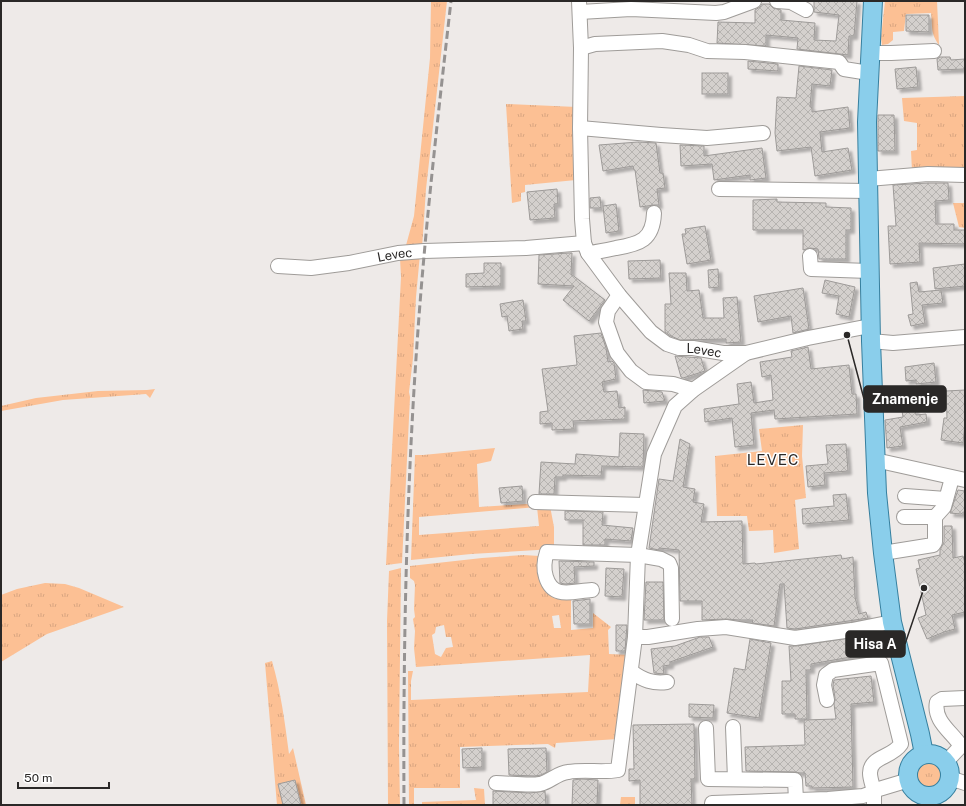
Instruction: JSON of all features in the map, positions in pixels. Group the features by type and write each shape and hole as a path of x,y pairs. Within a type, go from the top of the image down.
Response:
{"main road":[{"path":"873,1 868,73 867,122 869,271 876,493 892,622 924,754"},
{"path":"924,754 932,754 940,757 954,774 936,800 918,793 908,780 908,772 911,764 916,758 924,754"}],"street":[{"path":"654,213 654,224 649,234 644,240 636,245 586,248 582,219 580,7 724,12 754,1"},
{"path":"777,1 791,2 806,10"},
{"path":"581,48 595,44 662,41 689,45 707,51 745,52 838,62 844,68 868,73"},
{"path":"869,53 892,54 934,51"},
{"path":"580,128 707,138 763,133"},
{"path":"719,189 868,185 928,174 965,175"},
{"name":"Levec","path":"278,266 311,268 349,263 398,253 424,251 586,248 619,295 651,332 667,344 679,348 694,348 723,353 746,353 808,338 871,333 893,343 965,337"},
{"path":"810,256 812,269 869,271"},
{"path":"619,295 608,311 606,322 617,353 631,371 646,382 672,384 693,390"},
{"path":"496,783 540,784 558,774 568,772 606,772 618,770 632,672 635,637 638,555 654,454 675,406 693,390 746,353"},
{"path":"875,460 959,479 946,499 944,507 935,517 935,542 933,545 883,553"},
{"path":"905,496 946,499"},
{"path":"535,502 645,505"},
{"path":"904,517 935,517"},
{"path":"592,590 578,590 566,593 555,591 548,583 544,571 544,560 547,552 638,555 661,559 669,563 671,568 672,619"},
{"path":"635,637 648,637 698,629 726,627 795,638 845,631 892,622"},
{"path":"827,700 824,685 826,675 833,670 881,663 901,744 897,750 875,761 871,767 870,774 874,798"},
{"path":"632,672 639,678 652,682 667,682"},
{"path":"954,774 963,745 942,723 937,715 936,708 937,702 942,699 965,698"},
{"path":"734,727 735,780"},
{"path":"706,728 708,779 795,780 796,800"},
{"path":"874,798 879,789 908,780"},
{"path":"712,805 712,803 835,799 863,796 874,798"}],"green space":[{"path":"431,1 447,1 426,189 422,248 405,249 414,216 430,58"},
{"path":"885,1 937,1 939,45 932,30 931,13 906,14 904,31 893,32 893,40 888,44 882,45 881,38"},
{"path":"965,96 965,170 912,171 911,151 917,150 917,123 904,121 902,98"},
{"path":"506,104 577,107 576,180 525,185 525,192 521,193 521,201 512,203"},
{"path":"953,203 965,203 965,228 959,227"},
{"path":"420,254 413,358 409,392 410,397 402,563 386,565 401,277 400,258"},
{"path":"155,389 150,398 146,394 63,400 1,411 1,406 36,398 98,391"},
{"path":"803,425 802,456 806,498 795,500 799,549 774,553 773,530 749,531 747,516 717,516 715,456 762,451 759,429"},
{"path":"495,448 491,461 477,464 479,507 526,504 550,506 554,527 554,549 471,554 411,560 415,455","holes":["537,507 539,526 419,535 419,517"]},
{"path":"523,555 540,556 542,582 547,593 558,599 571,599 571,630 593,628 593,613 611,627 608,630 609,654 630,655 618,739 556,743 555,748 548,744 460,747 460,788 414,788 414,805 409,805 408,671 413,671 411,681 411,700 588,692 590,655 416,667 414,648 415,631 413,619 415,617 415,585 414,581 410,578 410,566","holes":["559,615 561,628 554,628 552,616","444,625 446,637 451,637 453,647 446,648 441,657 435,654 432,635 435,633 436,627"]},
{"path":"401,568 399,746 400,805 388,805 387,621 389,571"},
{"path":"45,583 65,584 79,588 124,607 47,634 1,662 1,595 17,589"},
{"path":"272,661 280,696 289,754 293,748 306,805 277,805 265,663"},
{"path":"928,759 939,764 944,775 939,786 928,791 917,786 912,775 917,764"},
{"path":"474,788 484,789 485,805 422,805 422,802 476,800"},
{"path":"621,797 635,797 635,805 620,805"}],"building":[{"path":"814,1 857,1 854,36 849,36 848,55 797,49 798,38 766,35 766,46 717,43 718,22 755,23 755,10 762,4 769,4 773,8 781,10 781,20 815,23 814,40 836,41 839,15 814,12"},
{"path":"906,15 929,15 929,32 906,31"},
{"path":"940,57 950,57 951,60 965,59 965,69 938,70 937,59"},
{"path":"748,61 778,64 778,71 748,69"},
{"path":"799,66 832,70 830,86 812,84 810,107 812,107 812,112 848,107 850,128 820,132 822,152 848,148 852,170 815,176 811,147 777,151 775,133 777,97 796,98"},
{"path":"916,67 918,87 897,89 895,69"},
{"path":"702,73 728,73 728,94 702,94"},
{"path":"878,115 894,115 895,151 878,151"},
{"path":"638,142 656,143 660,173 663,173 665,188 657,189 659,205 640,207 635,170 633,166 603,171 599,145"},
{"path":"680,145 704,146 704,156 762,148 766,178 750,180 750,175 714,180 712,164 681,166"},
{"path":"948,183 949,200 935,201 936,224 954,224 954,230 965,230 965,244 919,243 920,262 890,264 888,226 896,226 893,185"},
{"path":"557,189 558,204 554,204 555,218 530,220 527,192"},
{"path":"600,197 601,208 590,208 590,198"},
{"path":"777,199 777,202 826,203 826,207 851,208 851,230 846,230 846,259 819,259 818,249 810,248 803,250 803,230 753,230 753,200"},
{"path":"616,204 619,231 606,233 603,206"},
{"path":"705,226 711,260 687,264 682,234 686,234 685,229"},
{"path":"572,253 571,274 605,300 589,321 563,300 574,286 538,284 539,255"},
{"path":"660,260 661,278 629,279 628,261"},
{"path":"484,263 501,263 501,286 466,287 466,274 484,273"},
{"path":"965,264 965,286 935,289 933,268"},
{"path":"718,269 719,287 709,288 708,270"},
{"path":"669,273 686,273 687,291 699,290 703,318 724,318 723,298 737,297 741,342 726,343 726,339 680,340 665,332 665,304 671,304"},
{"path":"825,280 855,287 849,317 836,314 839,296 822,293"},
{"path":"917,282 919,292 941,290 943,303 922,305 925,323 911,326 908,315 913,314 910,283"},
{"path":"803,288 809,329 793,333 791,316 758,322 754,296"},
{"path":"523,300 526,321 522,321 523,329 509,331 507,316 502,317 500,304"},
{"path":"601,333 606,348 608,362 612,361 614,363 616,379 602,382 604,392 617,391 619,408 625,407 625,419 573,421 574,429 552,430 552,423 540,424 540,412 548,411 542,369 577,365 574,336"},
{"path":"808,347 811,369 849,365 852,394 856,394 857,414 775,419 774,410 751,413 754,445 735,447 732,418 705,422 704,409 739,404 737,384 751,382 754,403 773,400 771,375 762,377 760,362 792,357 791,351"},
{"path":"675,356 701,358 705,371 683,378 681,377"},
{"path":"934,363 936,382 916,384 916,380 906,381 905,367"},
{"path":"643,390 662,392 665,401 644,403"},
{"path":"965,390 965,423 963,443 941,440 944,418 947,418 946,391"},
{"path":"915,409 916,415 926,414 927,422 900,427 903,446 887,448 885,420 903,417 902,411"},
{"path":"620,433 644,434 643,467 602,466 601,476 563,475 563,477 555,477 554,494 539,494 541,462 575,464 576,454 619,457"},
{"path":"680,439 690,444 683,487 695,489 693,502 704,504 701,522 742,521 743,564 841,555 842,559 853,557 855,597 859,614 866,612 868,618 795,629 787,628 784,584 780,584 774,626 752,623 753,620 702,620 702,601 680,601 679,550 659,548 659,550 649,548 659,479 673,481"},
{"path":"846,444 848,471 824,473 825,485 808,487 806,466 828,464 826,445"},
{"path":"522,486 523,501 501,503 499,488"},
{"path":"958,490 965,491 965,511 961,514 950,513"},
{"path":"846,494 849,520 803,524 802,509 834,506 833,495"},
{"path":"565,511 603,512 602,525 633,528 631,541 605,539 605,545 583,545 583,520 565,520"},
{"path":"944,526 952,526 953,558 963,556 965,563 965,612 952,615 955,629 927,639 918,618 926,615 916,569 920,568 918,560 940,555 940,550 944,542"},
{"path":"559,561 594,562 594,566 574,567 575,583 565,584 560,583"},
{"path":"606,568 624,569 622,597 605,596"},
{"path":"646,582 663,582 664,620 644,620"},
{"path":"590,599 590,624 574,624 573,601"},
{"path":"616,625 627,625 625,651 616,651"},
{"path":"876,634 879,652 811,664 811,670 806,670 807,719 795,719 795,714 782,714 782,681 791,681 789,646"},
{"path":"700,637 709,637 713,647 670,662 670,665 663,666 664,674 654,673 651,649 675,646"},
{"path":"750,639 771,643 759,718 727,713 734,668 745,670"},
{"path":"871,676 874,702 851,704 853,787 812,788 812,786 806,786 805,773 746,771 745,747 805,745 804,720 836,719 833,685 834,680"},
{"path":"689,704 714,705 713,718 689,717"},
{"path":"694,724 695,779 691,779 692,805 640,805 640,780 629,781 629,769 634,769 633,725"},
{"path":"482,748 482,767 463,768 462,749"},
{"path":"546,748 547,772 535,776 509,775 508,749"},
{"path":"295,780 301,805 283,805 278,784"},
{"path":"573,780 598,780 597,805 572,805"},
{"path":"493,791 530,793 545,791 546,805 493,805"}],"railway":[{"path":"404,805 405,612 412,419 424,255 451,1"}],"place":[{"name":"Znamenje","path":"847,335"},
{"name":"Hisa A","path":"924,588"}],"district":[{"name":"LEVEC","path":"773,460"}]}
